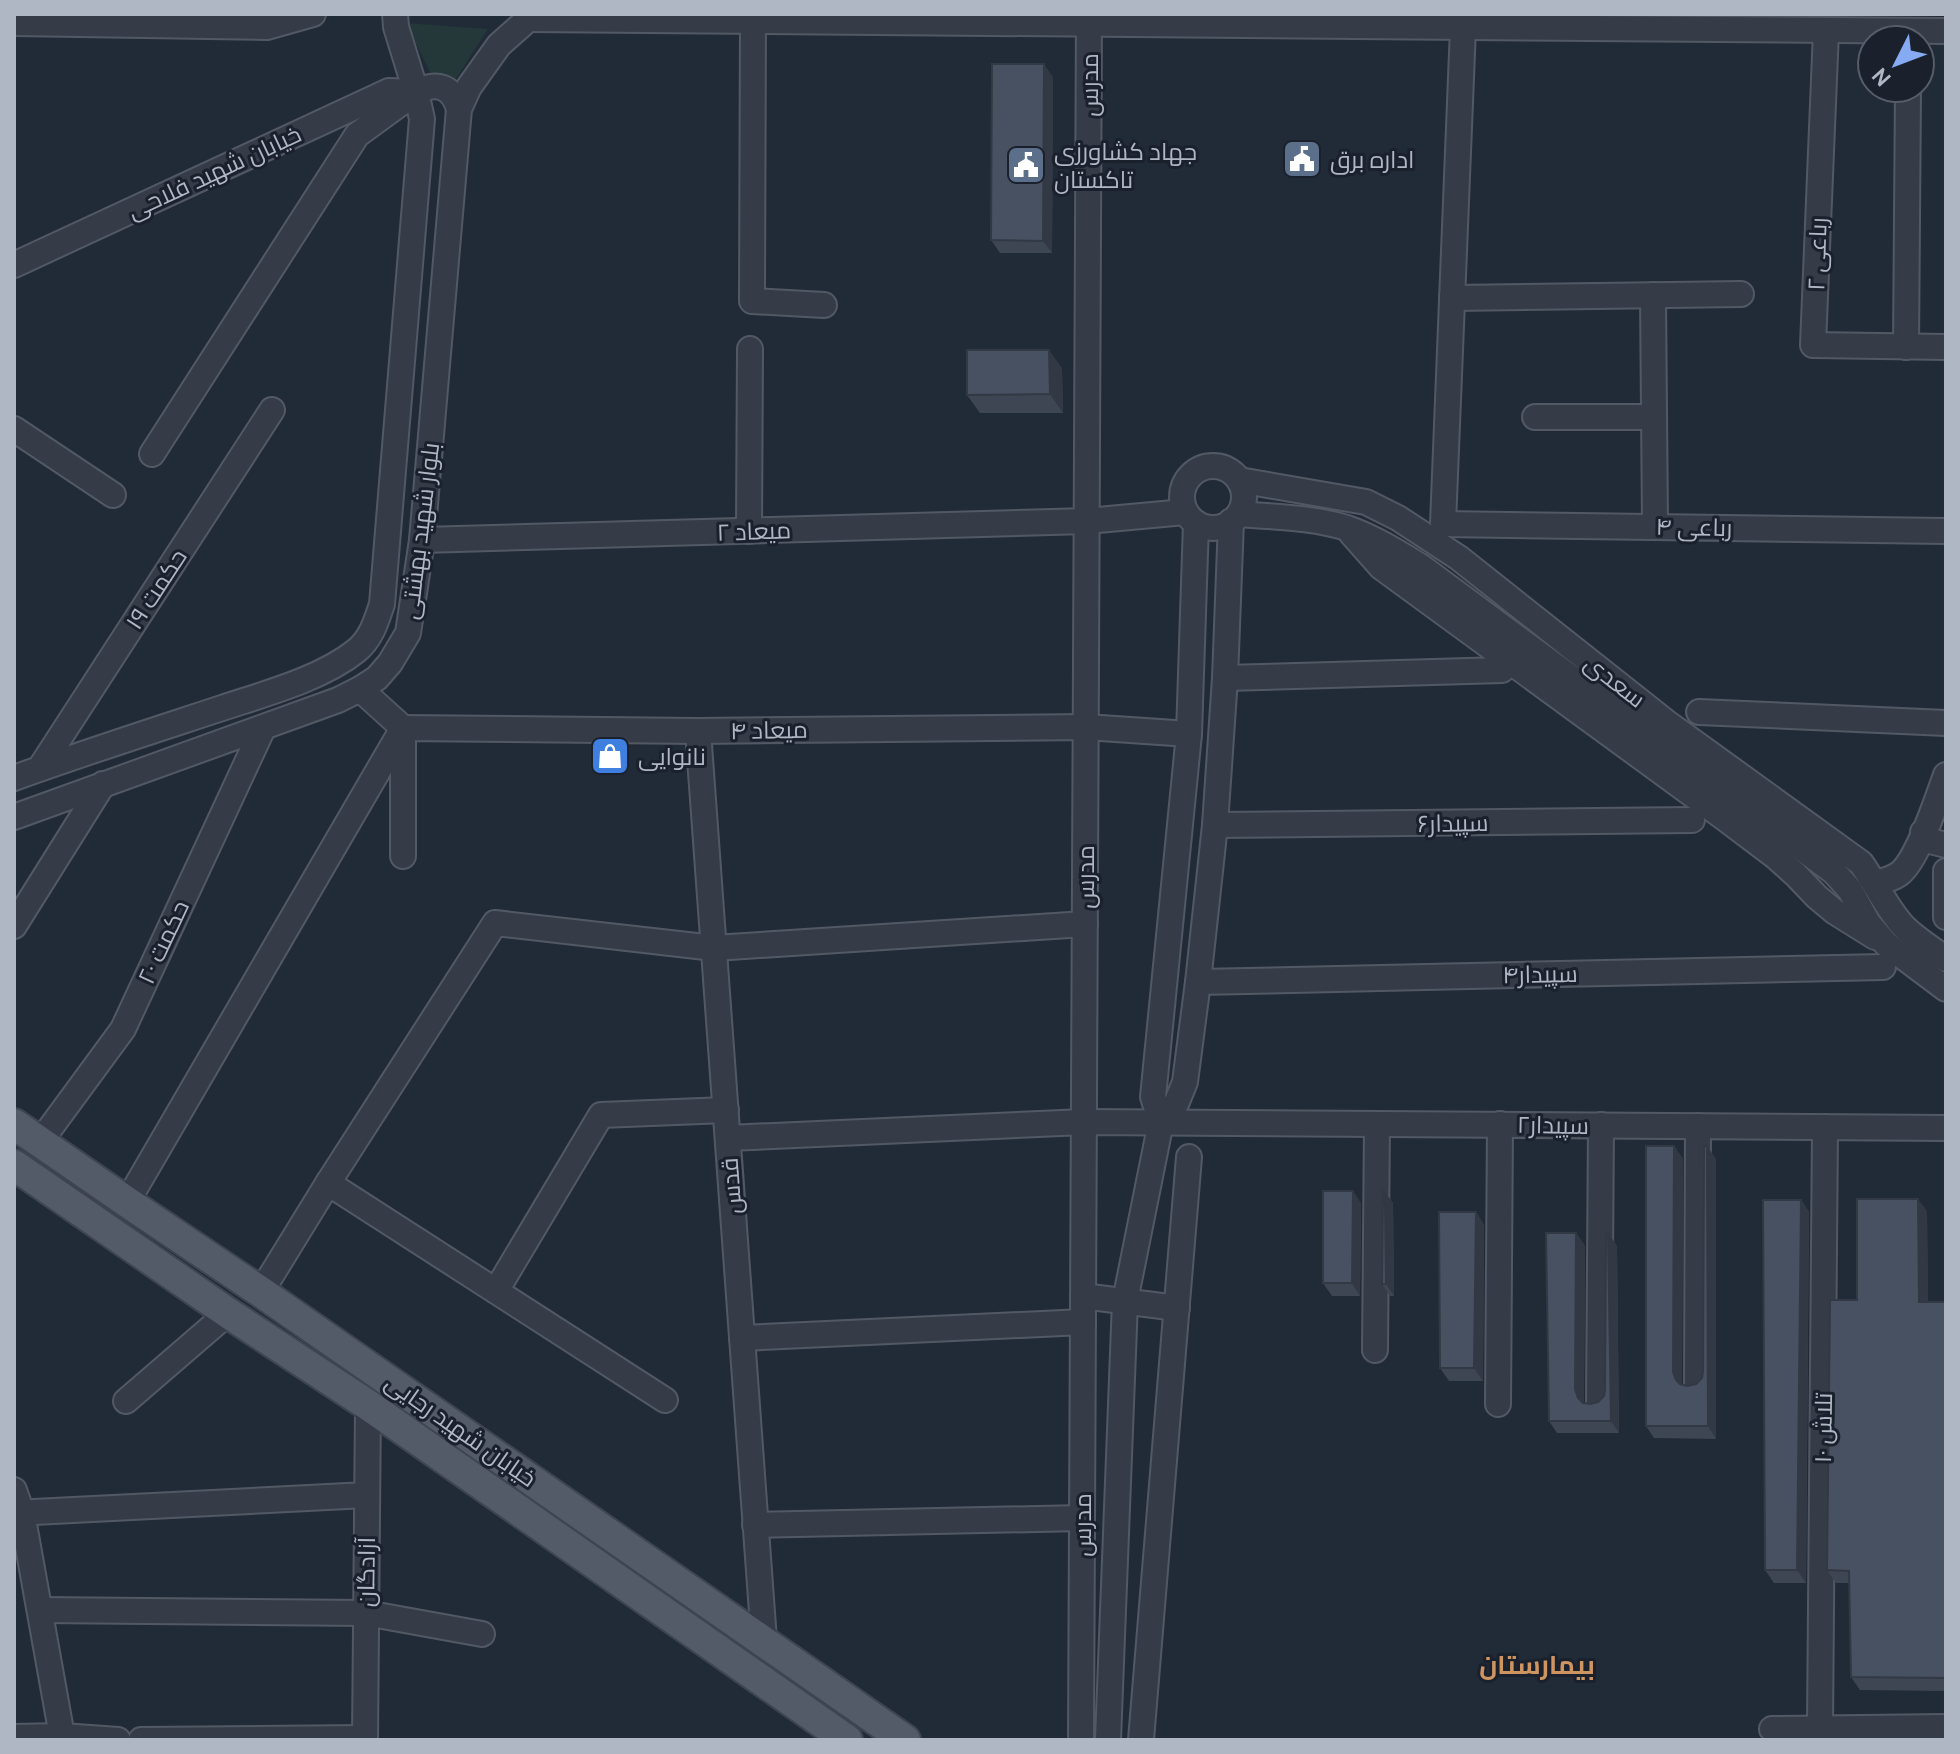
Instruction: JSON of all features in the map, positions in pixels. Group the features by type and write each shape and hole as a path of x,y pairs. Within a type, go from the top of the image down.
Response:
{"main road":[{"name":"خیابان شهید رجایی","path":"14,1124 905,1740"},
{"name":"خیابان شهید رجایی","path":"14,1165 228,1313 368,1405 847,1740"},
{"path":"368,1405 388,1380"}],"street":[{"path":"14,23 267,27 313,14"},
{"name":"بلوار شهید بهشتی","path":"14,778 292,684 341,662 367,639 382,604 422,119 395,14"},
{"path":"532,16 1089,19 1463,28 1856,32"},
{"name":"بلوار شهید بهشتی","path":"14,817 338,700 377,678 390,663 408,633 422,540 459,109 469,87 499,45 532,16"},
{"path":"753,18 752,301 824,305"},
{"name":"مدرس","path":"1081,1740 1089,19"},
{"path":"1463,28 1452,298 1741,294"},
{"name":"رباعی ۲","path":"1826,31 1813,345 1946,347"},
{"name":"خیابان شهید فلاحی","path":"14,265 389,91 416,92 437,86 455,98 459,109"},
{"path":"152,454 357,135 416,92"},
{"path":"1906,347 1908,104"},
{"path":"1653,295 1655,526"},
{"name":"رباعی ۴","path":"1452,298 1443,524 1946,531"},
{"path":"749,531 750,349"},
{"name":"حکمت ۱۹","path":"40,768 272,410"},
{"path":"1535,417 1654,417"},
{"path":"14,429 113,495"},
{"path":"1087,521 1190,518 1212,528 1227,525 1235,517 1244,498 1239,480 1224,468 1205,466 1189,476 1181,493 1190,518 1189,734 1153,1097 1161,1122"},
{"name":"سعدی","path":"1239,480 1366,502 1430,538 1666,722 1861,863 1906,929 1946,959"},
{"path":"1161,1122 1176,1104 1185,1082 1198,982 1215,825 1235,517"},
{"name":"سعدی","path":"1235,517 1309,520 1347,528 1390,547 1420,566 1834,872 1850,890 1884,955 1946,989"},
{"name":"میعاد ۲","path":"422,540 1087,521"},
{"path":"1225,678 1502,670"},
{"path":"360,689 403,728 403,856"},
{"path":"1699,712 1946,723"},
{"name":"میعاد ۴","path":"403,728 698,731 1086,727 1189,734"},
{"name":"حکمت ۲۰","path":"40,1142 123,1029 263,728"},
{"path":"127,1202 403,728"},
{"name":"قدس","path":"698,731 764,1640"},
{"path":"1875,883 1901,873 1909,862 1946,775"},
{"path":"14,926 103,784"},
{"name":"سپیدار۶","path":"1215,825 1692,820"},
{"path":"1923,832 1930,841 1946,845"},
{"path":"1909,862 1930,864 1946,873 1946,915"},
{"path":"261,1292 495,923 714,948 1085,924"},
{"name":"سپیدار۴","path":"1198,982 1884,955"},
{"path":"496,1291 601,1115 726,1110"},
{"name":"سپیدار۲","path":"728,1138 1084,1122 1946,1128"},
{"name":"مدرس","path":"1108,1740 1125,1301 1161,1122"},
{"path":"1375,1350 1377,1124"},
{"path":"1498,1404 1500,1124"},
{"path":"1599,1402 1601,1125"},
{"path":"1697,1384 1698,1126"},
{"name":"تلاش ۱۰","path":"1820,1728 1825,1127"},
{"path":"1141,1740 1189,1157"},
{"path":"328,1183 665,1400"},
{"path":"1083,1296 1177,1308"},
{"path":"126,1401 228,1313"},
{"path":"742,1338 1083,1322"},
{"name":"آزادگان","path":"365,1739 368,1405"},
{"path":"62,1736 40,1610 17,1505 367,1495"},
{"path":"755,1525 1082,1518"},
{"path":"40,1610 366,1613 482,1634"},
{"path":"1082,1679 1146,1681"},
{"path":"1772,1729 1946,1727"},
{"path":"14,1737 118,1740"},
{"path":"141,1740 365,1739"}],"shaded area":[{"path":"406,23 488,29 443,99"}],"building":[{"name":"جهاد کشاورزی تاکستان","path":"992,64 1044,64 1043,241 991,240"},
{"path":"967,350 1049,350 1050,394 967,395"},
{"path":"1646,1146 1674,1146 1673,1372 1680,1384 1687,1386 1696,1384 1703,1372 1704,1146 1707,1146 1708,1426 1646,1426"},
{"path":"1323,1191 1353,1191 1352,1283 1323,1283"},
{"path":"1383,1191 1385,1206 1386,1284 1382,1284"},
{"path":"1857,1199 1918,1199 1919,1302 1946,1302 1946,1678 1851,1677 1849,1571 1827,1570 1830,1300 1857,1300"},
{"path":"1763,1200 1801,1200 1797,1570 1765,1570"},
{"path":"1439,1212 1476,1212 1474,1368 1440,1368"},
{"path":"1546,1233 1576,1233 1575,1389 1583,1403 1591,1404 1604,1396 1605,1390 1608,1233 1611,1421 1549,1421"}],"place":[{"name":"اداره برق","path":"1302,159"},
{"name":"جهاد کشاورزی تاکستان","path":"1026,165"},
{"name":"نانوایی","path":"610,756"}],"district":[{"name":"بیمارستان","path":"1537,1665"}]}
